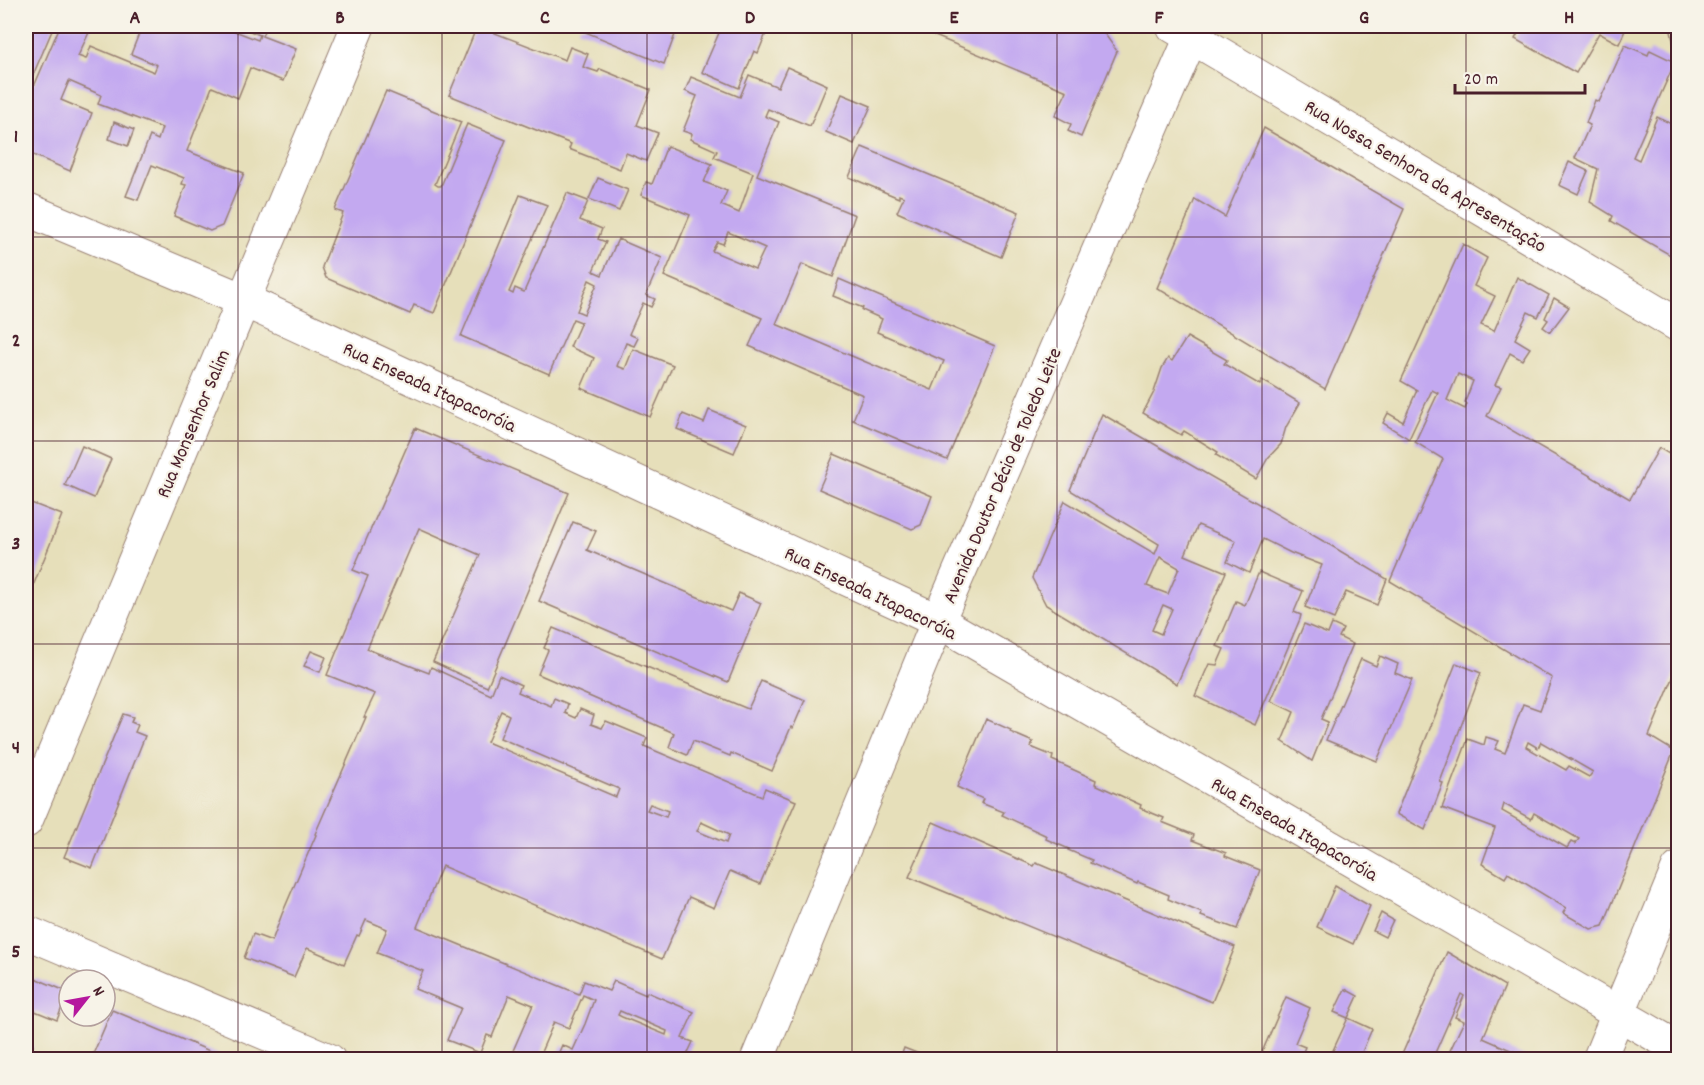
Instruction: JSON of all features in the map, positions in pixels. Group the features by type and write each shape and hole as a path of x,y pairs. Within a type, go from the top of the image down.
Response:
{"street":[{"name":"Rua Monsenhor Salim","path":"26,821 358,26"},
{"name":"Rua Nossa Senhora da Apresentação","path":"1187,29 1678,325"},
{"name":"Avenida Doutor Décio de Toledo Leite","path":"757,1059 1187,29"},
{"name":"Rua Enseada Itapacoróia","path":"26,209 243,300 938,621 1678,1048"},
{"path":"1599,1059 1678,869"},
{"path":"26,932 329,1059"}],"building":[{"path":"26,26 54,26 30,82 35,84 60,26 92,26 78,56 86,59 91,46 154,72 157,65 131,54 142,26 222,26 258,40 260,35 237,26 266,26 262,36 296,49 283,81 250,68 238,98 212,87 187,151 244,173 222,226 210,231 174,216 186,185 182,184 184,178 152,165 138,200 126,196 150,136 158,140 162,128 98,104 101,95 69,81 61,100 92,113 70,171 26,152"},
{"path":"477,26 565,60 570,47 588,54 583,67 598,72 600,69 651,90 637,125 658,133 646,161 626,153 620,169 569,149 571,144 449,95"},
{"path":"580,26 660,26 676,32 664,64 578,29"},
{"path":"722,26 769,26 758,53 754,51 739,88 702,72"},
{"path":"911,26 1099,26 1117,51 1081,137 1068,131 1071,124 1055,116 1067,91"},
{"path":"1522,26 1627,26 1619,44 1599,33 1576,73 1515,39"},
{"path":"1674,26 1678,26 1678,51 1675,51 1671,31"},
{"path":"1625,45 1648,55 1650,50 1675,62 1633,157 1639,160 1657,117 1678,127 1678,240 1672,256 1611,221 1613,216 1590,202 1598,169 1575,158 1590,125 1586,123 1595,100 1599,102"},
{"path":"787,67 827,85 810,126 768,109 765,116 779,122 757,175 855,215 833,277 802,264 776,324 932,390 944,361 877,332 882,319 862,310 863,308 833,296 839,279 995,346 947,460 853,420 863,395 749,346 762,318 664,276 690,215 641,195 646,182 652,184 667,146 712,164 704,182 727,191 721,205 739,213 753,173 714,157 717,151 690,139 692,134 683,131 697,96 685,91 691,77 740,97 749,75 778,87","holes":["728,232 765,248 755,269 712,251 717,242 723,244"]},
{"path":"386,91 461,122 435,184 438,186 441,186 467,124 506,140 434,313 414,305 410,314 326,278 322,267 343,213 335,210"},
{"path":"842,94 871,106 854,144 826,132"},
{"path":"114,122 134,130 128,146 109,139"},
{"path":"1264,128 1404,209 1325,389 1157,288 1195,199 1225,217"},
{"path":"862,147 1019,212 1001,257 897,212 904,197 899,195 899,198 849,177"},
{"path":"1569,162 1588,171 1578,194 1559,185"},
{"path":"598,178 628,190 619,211 589,199"},
{"path":"567,193 588,201 580,220 602,229 598,239 606,242 593,271 602,275 618,239 662,258 646,295 655,299 651,307 643,303 629,334 638,338 634,346 626,343 617,366 625,369 633,349 673,365 650,417 581,388 594,358 570,347 581,322 573,319 549,374 461,336 520,195 547,205 509,292 513,294 515,288 524,292","holes":["589,280 597,284 584,314 577,311"]},
{"path":"1463,244 1487,258 1474,286 1495,296 1481,325 1494,331 1517,277 1549,295 1538,317 1528,312 1515,339 1530,348 1522,360 1510,353 1495,385 1501,387 1487,416 1630,499 1659,448 1678,459 1678,666 1649,736 1674,751 1603,926 1591,929 1563,913 1566,908 1508,873 1505,878 1482,864 1495,828 1442,808 1468,739 1484,745 1486,737 1499,741 1495,749 1505,753 1523,704 1540,710 1552,678 1390,581 1443,459 1415,442 1438,393 1432,390 1409,439 1383,423 1388,413 1403,422 1417,390 1401,381","holes":["1458,374 1473,381 1465,402 1467,404 1465,409 1447,400","1528,742 1538,748 1541,742 1593,772 1589,777 1569,766 1566,770 1526,747","1504,804 1531,819 1534,813 1579,839 1575,844 1571,842 1567,848 1502,811"]},
{"path":"1554,298 1569,307 1550,332 1543,327 1548,320 1545,318"},
{"path":"1187,337 1227,360 1224,364 1260,385 1262,380 1300,403 1286,427 1281,444 1268,458 1256,479 1216,455 1218,452 1184,431 1181,435 1143,413 1154,392 1162,368 1168,358 1172,361"},
{"path":"709,410 746,425 734,453 677,429 683,414 704,423"},
{"path":"1102,414 1387,579 1377,605 1346,592 1334,619 1305,607 1322,565 1263,539 1249,573 1227,562 1236,541 1198,525 1185,555 1226,572 1177,684 1046,605 1032,578 1065,501 1155,554 1159,544 1070,490","holes":["1160,557 1179,568 1168,594 1147,586","1163,605 1172,609 1161,634 1152,630"]},
{"path":"415,428 569,493 487,687 433,662 480,555 419,528 367,649 429,673 431,667 491,695 499,675 521,685 518,692 551,706 554,698 568,704 565,713 576,718 580,709 594,715 591,724 602,728 606,721 647,738 644,746 762,796 765,788 796,801 760,884 730,871 714,908 689,897 662,959 442,866 417,927 579,994 584,981 609,991 614,981 694,1012 682,1038 693,1042 685,1059 556,1059 562,1045 573,1050 585,1024 594,1000 583,995 569,1028 554,1022 538,1059 527,1059 512,1053 533,1005 509,995 492,1037 487,1035 480,1053 447,1040 461,1008 415,989 423,971 377,953 387,929 366,920 344,964 307,948 294,977 244,958 253,934 272,941 375,694 327,675 368,576 353,570","holes":["501,711 509,715 500,738 619,789 616,797 487,742","650,804 668,811 666,817 647,810","701,822 729,835 726,843 697,831","620,1011 667,1031 666,1035 618,1015"]},
{"path":"82,446 111,459 94,498 65,485"},
{"path":"834,454 932,496 921,525 912,529 819,489"},
{"path":"26,501 62,515 26,603"},
{"path":"573,522 596,531 587,550 731,611 739,593 761,603 728,682 539,601"},
{"path":"1259,572 1303,591 1294,612 1301,615 1300,619 1255,725 1195,696 1209,664 1217,665 1224,649 1217,646 1236,601 1245,605"},
{"path":"1304,624 1328,634 1332,624 1343,629 1339,637 1353,644 1321,719 1328,722 1312,761 1282,741 1294,712 1271,701"},
{"path":"553,628 748,709 761,681 805,700 772,771 731,753 730,756 693,741 687,755 669,747 674,733 538,674 548,650 544,648"},
{"path":"311,651 326,657 320,672 304,666"},
{"path":"1380,656 1398,664 1395,673 1412,680 1377,761 1326,740 1361,659 1376,666"},
{"path":"1456,663 1481,673 1440,782 1443,783 1425,830 1396,814"},
{"path":"123,714 133,717 131,722 138,725 135,732 145,736 92,868 64,857"},
{"path":"986,719 1033,742 1031,747 1053,756 1052,760 1096,780 1095,784 1164,818 1162,822 1194,835 1192,840 1226,853 1225,856 1260,870 1237,929 1201,916 1202,913 1168,899 1169,895 1138,882 1137,884 1090,863 1092,860 1046,839 1047,836 1002,815 1004,812 981,803 983,799 957,787"},
{"path":"933,822 1034,866 1036,863 1235,947 1212,1002 909,877"},
{"path":"1335,886 1370,906 1353,944 1317,927"},
{"path":"1381,913 1393,920 1385,937 1373,931"},
{"path":"1447,952 1505,986 1483,1038 1531,1059 1446,1059 1464,1021 1455,1017 1464,996 1461,994 1435,1053 1438,1054 1436,1059 1400,1059"},
{"path":"37,979 57,987 57,1020 35,1011 26,1033 26,981"},
{"path":"1345,989 1358,996 1348,1018 1334,1012"},
{"path":"1286,997 1310,1008 1295,1043 1305,1047 1300,1059 1259,1059"},
{"path":"117,1012 228,1059 91,1059 104,1028 117,1028"},
{"path":"1348,1018 1372,1029 1359,1059 1329,1059"},
{"path":"26,1043 33,1046 27,1060 26,1060"},
{"path":"904,1048 932,1059 900,1059"}]}
